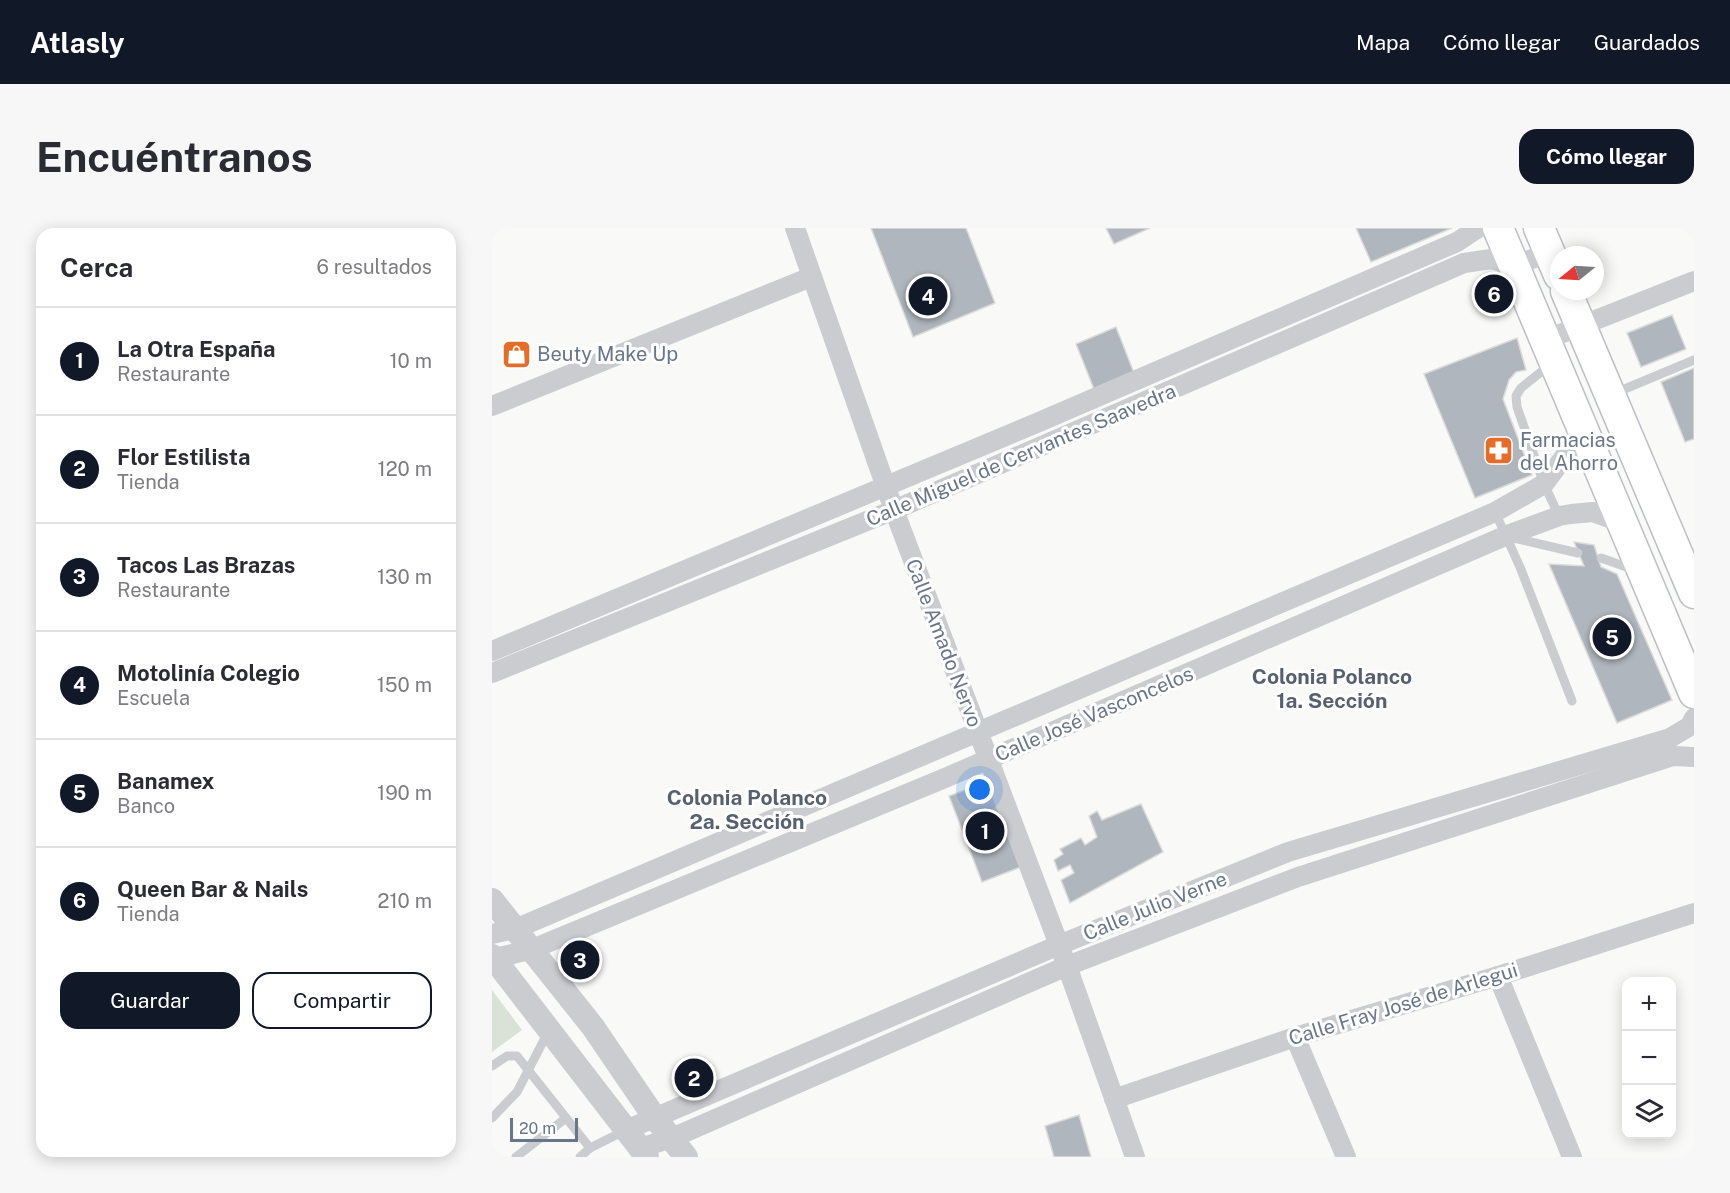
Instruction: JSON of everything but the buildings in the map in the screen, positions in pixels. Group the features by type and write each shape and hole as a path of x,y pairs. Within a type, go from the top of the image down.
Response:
{"main road":[{"path":"1498,228 1694,693"},
{"path":"1570,300 1693,588"}],"street":[{"name":"Calle Amado Nervo","path":"795,228 894,510 1067,966 1135,1157"},
{"name":"Calle Miguel de Cervantes Saavedra","path":"492,651 1039,422 1457,242 1478,228"},
{"path":"1515,266 1549,252"},
{"name":"Calle Miguel de Cervantes Saavedra","path":"492,673 894,510 1464,263 1491,259 1515,266"},
{"path":"492,406 811,277"},
{"path":"1550,351 1581,325 1694,281"},
{"path":"1132,381 1142,403"},
{"path":"1083,402 1091,424"},
{"path":"1039,422 1047,445"},
{"name":"Calle José Vasconcelos","path":"492,934 515,929 1495,512 1544,484 1573,446 1581,423"},
{"name":"Calle José Vasconcelos","path":"493,957 530,950 945,778 1505,536 1558,516 1593,512 1623,523"},
{"path":"799,523 807,545"},
{"path":"740,548 748,569"},
{"path":"687,570 694,591"},
{"path":"1353,572 1361,598"},
{"path":"641,590 649,609"},
{"path":"1169,650 1180,677"},
{"name":"Calle Julio Verne","path":"638,1145 656,1118 973,981 1288,852 1670,738 1690,726 1694,718"},
{"path":"933,750 945,778"},
{"name":"Calle Julio Verne","path":"638,1145 679,1147 836,1067 1067,966 1322,869 1673,756 1694,757"},
{"path":"830,795 839,822"},
{"path":"1467,799 1473,820"},
{"path":"713,844 723,870"},
{"path":"1315,844 1322,869"},
{"path":"492,900 593,1027 656,1118 679,1147"},
{"name":"Calle Fray José de Arlegui","path":"1114,1099 1295,1037 1498,976 1694,913"},
{"path":"493,957 638,1145"},
{"path":"1498,976 1572,1157"},
{"path":"973,981 982,1003"},
{"path":"934,998 944,1020"},
{"path":"1295,1037 1346,1157"},
{"path":"826,1044 836,1067"}],"lane":[{"path":"1550,351 1516,396 1517,407 1544,484 1558,516"},
{"path":"1610,395 1694,360"},
{"path":"1495,512 1520,567 1572,701"},
{"path":"1505,536 1578,553"},
{"path":"1600,558 1644,574"},
{"path":"492,1118 517,1092 549,1030"},
{"path":"492,1066 507,1056 517,1056 590,1148"},
{"path":"516,1157 566,1118"},
{"path":"580,1157 590,1148 638,1145"}],"shaded area":[{"path":"492,990 522,1030 492,1052"}],"place":[{"name":"Queen Bar & Nails","path":"1494,294"},
{"name":"Motolinía Colegio","path":"928,296"},
{"name":"Beuty Make Up","path":"516,354"},
{"name":"Farmacias del Ahorro","path":"1499,451"},
{"name":"Banamex","path":"1612,637"},
{"name":"La Otra España","path":"985,831"},
{"name":"Tacos Las Brazas","path":"580,960"},
{"name":"Flor Estilista","path":"694,1078"}],"district":[{"name":"Colonia Polanco 1a. Sección","path":"1332,689"},
{"name":"Colonia Polanco 2a. Sección","path":"747,810"}]}
